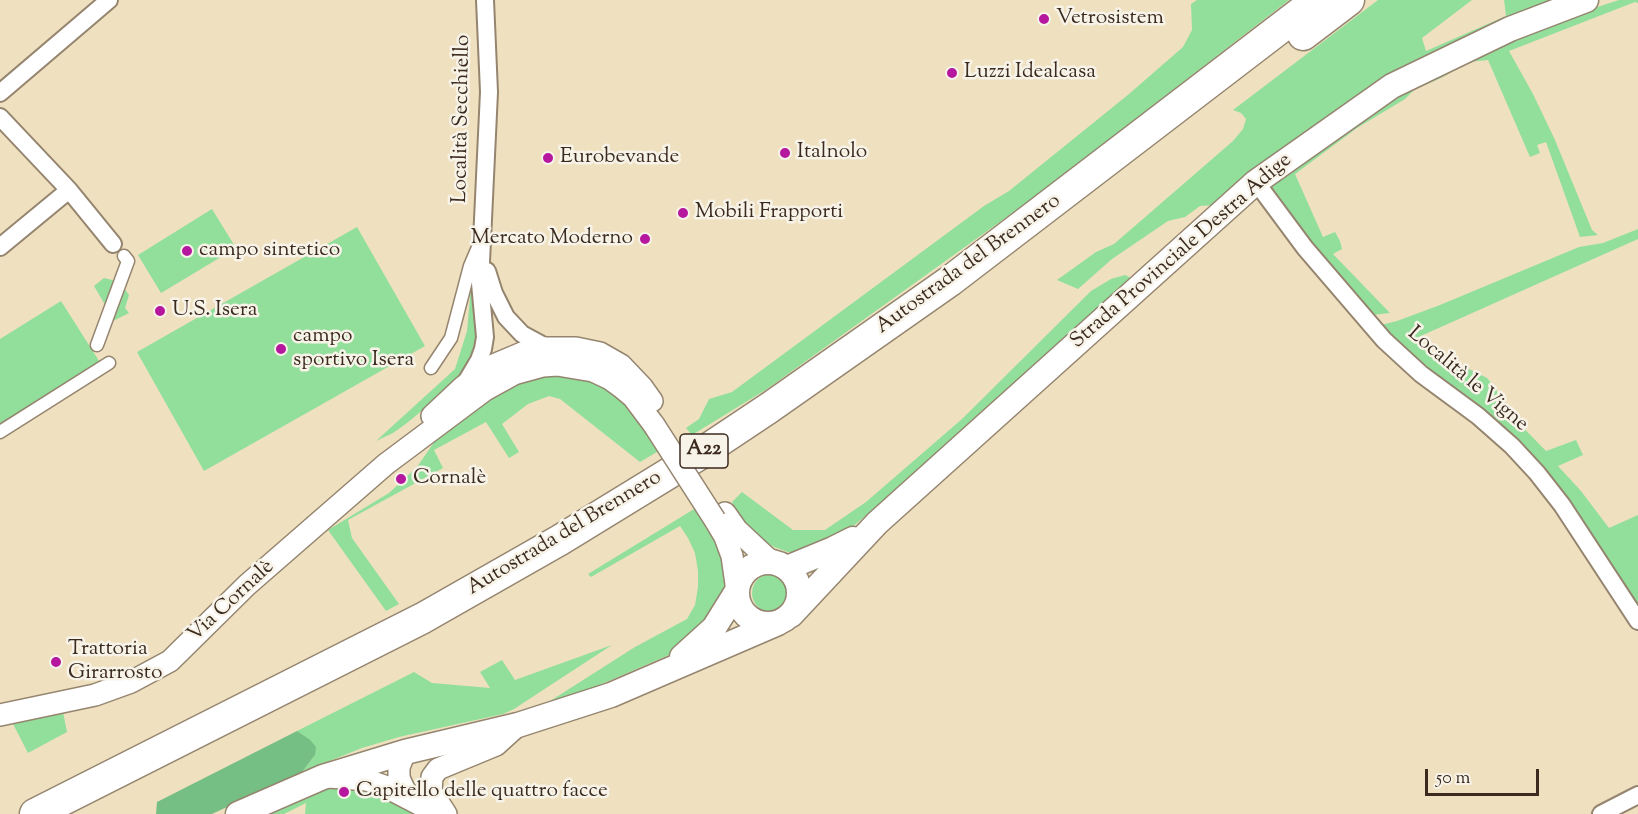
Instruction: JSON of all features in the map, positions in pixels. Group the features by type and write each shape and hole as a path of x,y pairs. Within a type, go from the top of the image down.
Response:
{"highway":[{"name":"Autostrada del Brennero","path":"36,814 423,618 560,540 697,456 950,281 1317,0"},
{"name":"Autostrada del Brennero","path":"79,814 430,638 684,488 829,392 960,299 1349,0"}],"main road":[{"name":"Strada Provinciale Destra Adige","path":"238,814 323,777 405,752 518,725 611,695 784,619 877,523 1256,182 1392,87 1510,29 1586,0"},
{"name":"Strada Provinciale Destra Adige","path":"783,566 833,549 877,523"},
{"path":"769,562 783,566 792,573 799,587 798,602 784,619 761,623 746,615 738,599 737,591 744,573 751,567 769,562"},
{"name":"Strada Provinciale Destra Adige","path":"658,674 706,636 721,619 737,591"}],"street":[{"path":"0,93 109,0"},
{"name":"Località Secchiello","path":"464,386 483,349 485,331 480,283 489,92 485,0"},
{"path":"0,117 69,190 128,261 97,345"},
{"name":"Località le Vigne","path":"1256,182 1305,248 1384,340 1421,374 1478,416 1512,446 1537,473 1562,505 1638,621"},
{"path":"0,247 69,190"},
{"path":"431,368 451,338 470,266 481,238"},
{"name":"Località Secchiello","path":"481,238 489,280 504,313 512,348 510,357"},
{"name":"Località Secchiello","path":"504,313 544,357"},
{"path":"485,331 497,349 510,357"},
{"path":"386,464 464,386 489,368 534,348 557,365 584,369 610,379 659,422 720,517 732,556 737,591"},
{"path":"497,382 506,370 510,357"},
{"path":"386,464 497,382 544,357"},
{"path":"0,432 109,363"},
{"name":"Via Cornalè","path":"0,716 95,695 131,682 170,661 247,585 386,464"},
{"path":"720,517 767,558 783,566"},
{"path":"446,814 431,791 432,777 438,769 496,745 518,725"},
{"path":"405,752 399,767 399,778 417,808"},
{"path":"323,777 367,780 384,786 417,808 438,814"},
{"path":"1601,814 1638,795"}],"green space":[{"path":"1197,0 1289,0 1036,196 767,389 692,435 686,428 699,419 709,399 732,392 984,206 1009,191 1129,94 1183,47 1192,30 1191,4"},
{"path":"1378,0 1472,0 1422,38 1426,51 1506,16 1504,0 1567,0 1508,19 1218,205 1200,206 1185,217 1168,221 1112,259 1078,289 1057,280 1096,252 1114,244 1233,141 1243,129 1246,119 1241,113 1233,110"},
{"path":"1619,0 1638,0 1638,3 1635,2 1509,51 1555,140 1592,230 1598,235 1580,237 1546,142 1537,145 1540,153 1530,157 1488,60 1468,62 1443,77 1414,90 1405,99 1357,128 1295,174 1323,237 1335,232 1340,241 1342,249 1333,254 1390,313 1372,315 1271,193 1270,186 1396,94 1463,59"},
{"name":"campo sintetico","path":"212,209 236,248 161,293 138,255"},
{"name":"campo sportivo Isera","path":"357,227 425,346 204,471 137,352"},
{"path":"1638,229 1638,239 1414,339 1439,360 1463,366 1487,378 1496,389 1504,408 1546,451 1576,440 1583,455 1558,466 1581,491 1609,528 1638,515 1638,611 1556,490 1410,356 1381,325 1440,305 1579,247 1603,243"},
{"path":"1125,275 1135,280 980,420 851,528 804,552 788,552 758,538 745,526 732,502 742,492 793,530 825,530 866,502 962,419 1091,291 1111,279"},
{"path":"104,278 120,282 129,295 125,308 129,313 103,326 99,321 107,308 94,286"},
{"path":"471,286 474,291 478,322 472,354 461,378 407,423 376,441 455,369 467,331"},
{"path":"61,301 101,364 0,427 0,339"},
{"path":"565,374 597,382 634,409 662,449 640,462 560,399 549,396 528,404 502,424 519,452 509,458 486,422 434,450 443,468 348,520 352,538 399,604 386,611 328,530 389,493 417,467 437,438 503,388 531,377"},
{"path":"699,506 720,538 728,583 693,641 669,655 595,687 547,703 635,647 687,619 695,605 698,571 695,553 680,526 591,577 588,574"},
{"path":"771,574 785,579 790,593 785,607 771,612 757,607 752,593 757,579"},
{"path":"612,645 503,714 399,737 362,748 302,772 315,755 297,731 414,672 432,683 490,688 480,672 502,660 515,680"},
{"path":"63,712 67,732 28,753 12,722"},
{"path":"297,731 316,747 315,755 302,772 212,814 156,814 157,802"},
{"path":"333,784 367,787 407,805 413,814 305,814 306,803 284,814 260,814"}],"place":[{"name":"Vetrosistem","path":"1044,19"},
{"name":"Luzzi Idealcasa","path":"952,73"},
{"name":"Italnolo","path":"785,153"},
{"name":"Eurobevande","path":"548,158"},
{"name":"Mobili Frapporti","path":"683,213"},
{"name":"Mercato Moderno","path":"645,239"},
{"name":"campo sintetico","path":"187,251"},
{"name":"U.S. Isera","path":"160,311"},
{"name":"campo sportivo Isera","path":"281,349"},
{"name":"Cornalè","path":"401,479"},
{"name":"Trattoria Girarrosto","path":"56,662"},
{"name":"Capitello delle quattro facce","path":"344,792"}]}
